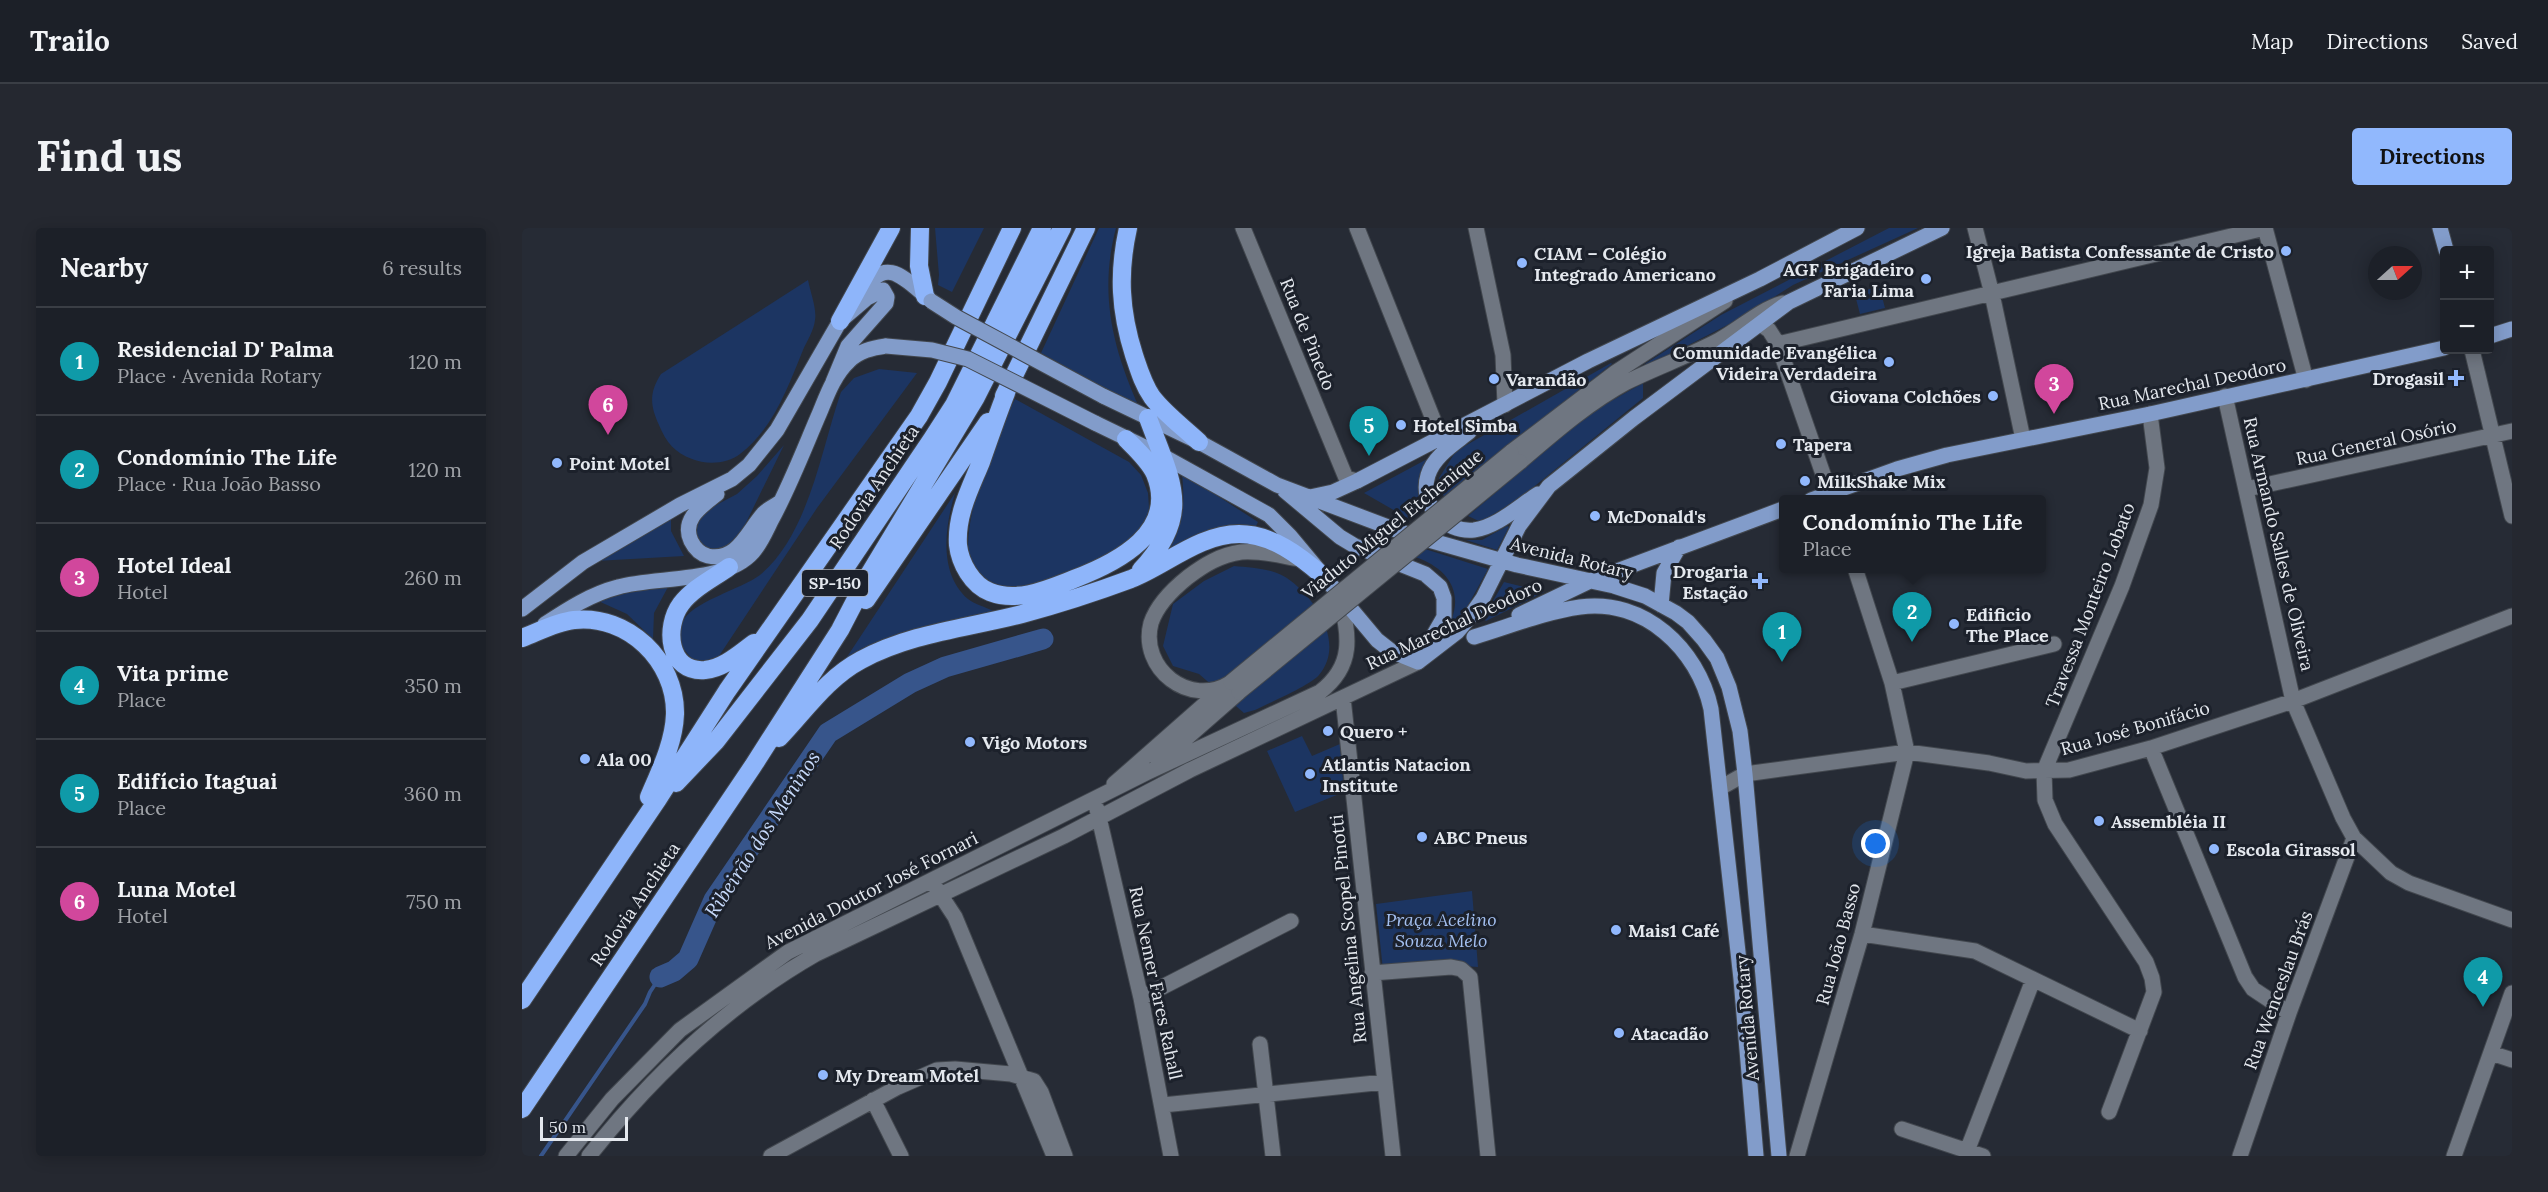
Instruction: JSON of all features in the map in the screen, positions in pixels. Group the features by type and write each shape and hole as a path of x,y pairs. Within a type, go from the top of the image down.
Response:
{"highway":[{"path":"840,321 891,228"},
{"path":"920,228 918,252 928,298"},
{"name":"Rodovia Anchieta","path":"522,1000 658,799 765,635 919,416 938,382 1012,228"},
{"name":"Rodovia Anchieta","path":"658,799 689,771 762,683 810,620 926,448 954,405 1042,228"},
{"name":"Rodovia Anchieta","path":"522,1109 753,766 840,630 867,578 976,398 1062,228"},
{"name":"Rodovia Anchieta","path":"840,630 875,589 1006,393 1086,228"},
{"path":"1128,228 1121,269 1121,307 1141,378 1154,399 1198,442"},
{"path":"1006,393 965,500 959,523 961,558 973,580 988,592 1014,596 1039,592 1098,570 1131,551 1140,542 1154,522 1158,510 1159,490 1150,466 1126,439"},
{"path":"1134,578 1164,540 1172,523 1174,499 1171,477 1148,418"},
{"path":"753,766 828,683 862,659 888,647 944,630 1022,614 1134,578 1200,543 1231,534 1242,534 1274,542 1305,560 1323,576"},
{"path":"729,567 693,593 679,607 671,629 670,640 675,651 689,667 708,669 728,662 765,635"},
{"path":"522,638 567,621 590,620 612,625 633,636 648,647 659,661 673,694 673,728 669,747 635,833"}],"main road":[{"path":"1310,497 1333,492 1442,439 1598,356 1760,279 1857,228"},
{"path":"1505,405 1443,453 1428,475 1426,487 1430,506 1437,517 1448,524 1474,530 1490,525 1549,486 1634,418 1789,302 1942,228"},
{"path":"2440,228 2445,246"},
{"name":"Avenida Rotary","path":"855,308 871,279 888,271 900,276 956,317 1277,485 1404,533 1501,561 1590,580 1645,596 1688,622 1717,658 1729,687 1740,731 1746,774 1779,1156"},
{"path":"522,638 580,602 607,590 627,585 702,575 729,567 753,552 781,502 848,346 886,303 886,293 883,290 878,291 840,321 777,430 749,465 697,510 689,522 688,531 692,542 702,554 716,556 734,550 744,541 765,512 781,502"},
{"path":"2494,335 2512,329"},
{"path":"833,382 851,359 865,350 886,346 932,350 960,356 1161,455 1269,515 1290,536 1377,640 1391,651 1419,662"},
{"name":"Rua Marechal Deodoro","path":"1833,495 1897,469 1947,455 2151,414 2440,349"},
{"path":"522,609 582,562 680,505 732,479"},
{"path":"1277,485 1340,537 1355,546 1425,574 1440,587 1444,598 1444,617 1419,662"},
{"path":"1419,662 1457,632 1469,618 1519,526 1549,486"},
{"name":"Rua Marechal Deodoro","path":"1419,662 1590,580 1779,510"},
{"path":"1661,605 1664,573 1679,547"},
{"name":"Avenida Rotary","path":"1474,637 1580,607 1599,606 1620,609 1652,622 1671,635 1688,654 1711,708 1741,979 1756,1156"}],"street":[{"name":"Rua de Pinedo","path":"1243,228 1346,478 1356,481"},
{"path":"1357,228 1442,439"},
{"path":"1476,228 1503,355 1505,405"},
{"path":"1778,344 2265,228 2306,380"},
{"path":"1975,229 1992,294 2023,439"},
{"name":"Viaduto Miguel Etchenique","path":"1095,800 1516,457 1616,372 1760,279"},
{"name":"Viaduto Miguel Etchenique","path":"1516,457 1627,382 1718,341 1762,312 1789,302"},
{"path":"1759,323 1769,330 1778,344 1831,495"},
{"path":"2473,354 2512,516"},
{"name":"Rua Armando Salles de Oliveira","path":"2226,396 2294,701 2336,804 2355,838 2377,861 2409,884 2512,920"},
{"name":"Travessa Monteiro Lobato","path":"2044,771 2122,586 2151,505 2157,468 2151,414"},
{"name":"Rua General Osório","path":"2247,489 2512,431"},
{"path":"1234,685 1196,692 1181,687 1169,679 1155,660 1150,645 1152,621 1159,607 1183,581 1220,557 1243,552 1305,560"},
{"name":"Rua João Basso","path":"1797,1156 1862,934 1907,752 1892,683 1857,573"},
{"name":"Avenida Doutor José Fornari","path":"566,1156 612,1099 680,1030 788,952 1146,773 1308,698 1329,685 1340,669 1348,646 1346,622 1339,594"},
{"name":"Rua José Bonifácio","path":"1720,789 1746,774 1907,752 1989,763 2026,771 2069,770 2151,748 2294,701 2512,616"},
{"path":"1892,683 2054,644"},
{"name":"Rua Marechal Deodoro","path":"1343,698 1419,662"},
{"name":"Viaduto Miguel Etchenique","path":"1146,773 1234,685"},
{"name":"Avenida Doutor José Fornari","path":"589,1156 620,1118 675,1059 756,992 816,954 1099,818 1190,770 1343,698"},
{"name":"Rua Angelina Scopel Pinotti","path":"1343,698 1393,1156"},
{"path":"2151,748 2245,977 2253,989 2289,1013"},
{"path":"2044,771 2045,800 2055,824 2146,962 2152,978 2154,992 2109,1112"},
{"name":"Avenida Doutor José Fornari","path":"1099,818 1146,773"},
{"name":"Rua Nemer Fares Rahall","path":"1095,800 1142,998 1171,1156"},
{"name":"Rua Wenceslau Brás","path":"2240,1156 2289,1013 2355,838"},
{"path":"930,880 955,917 1054,1156"},
{"path":"1142,998 1291,921"},
{"path":"1862,934 1975,951 2140,1031"},
{"path":"1372,973 1451,967 1461,969 1470,977 1488,1156"},
{"path":"1967,1151 2033,980"},
{"path":"2454,1156 2512,993"},
{"path":"1260,1044 1273,1156"},
{"path":"2491,1053 2512,1060"},
{"path":"771,1156 873,1100 937,1070 955,1069 1022,1075 1032,1079 1038,1086 1065,1156"},
{"path":"979,1072 1029,1093"},
{"path":"1163,1104 1385,1082"},
{"path":"873,1100 900,1156"},
{"path":"1902,1129 1983,1156"}],"green space":[{"path":"935,228 984,228 952,292 938,285"},
{"path":"1099,228 1116,228 1109,275 1111,319 1122,363 1139,407 1041,353"},
{"path":"1889,228 1918,228 1793,285 1741,318 1646,367 1645,364 1721,315"},
{"path":"808,280 815,311 813,328 785,393 762,432 740,454 723,462 698,461 676,450 662,431 653,405 654,387 661,374"},
{"path":"1879,285 1885,308 1860,314 1855,295"},
{"path":"1611,363 1444,497 1439,478 1456,451"},
{"path":"879,369 917,373 817,508 719,656 709,660 693,660 681,646 682,623 687,615 705,602 760,575 777,558 802,514 820,465 841,392 854,378"},
{"path":"1643,383 1643,398 1520,498 1481,522 1468,516 1590,413"},
{"path":"1015,399 1129,462 1141,475 1148,493 1149,508 1146,524 1133,545 1019,592 979,580 970,562 968,541 970,521 982,477 998,434"},
{"path":"784,445 738,539 725,552 701,548 694,530 703,512 737,494 757,476"},
{"path":"1429,458 1420,483 1423,510 1411,520 1364,493"},
{"path":"1182,473 1258,522 1256,526 1235,526 1166,555 1177,534 1182,516"},
{"path":"955,493 946,549 952,576 958,588 968,599 993,611 993,616 845,660"},
{"path":"671,517 671,531 684,556 596,561"},
{"path":"1509,527 1497,550 1466,540 1482,540"},
{"path":"1425,549 1488,569 1466,609 1449,628 1455,603 1451,583 1437,568 1415,557"},
{"path":"1234,566 1271,571 1291,581 1318,611 1328,637 1329,650 1326,663 1315,679 1299,689 1244,713 1199,674 1173,666 1163,646 1173,604 1204,581"},
{"path":"1504,582 1544,592 1486,621 1483,618"},
{"path":"668,587 654,613 653,639 627,614 596,600 643,588"},
{"name":"Atlantis Natacion Institute","path":"1302,736 1312,756 1340,744 1344,792 1295,812 1267,751"},
{"name":"Praça Acelino Souza Melo","path":"1472,891 1478,967 1423,963 1383,970 1376,904"}],"waterway":[{"name":"Ribeirão dos Meninos","path":"660,977 674,971 688,959 714,900 828,733 910,683 945,667 1043,639"},
{"name":"Ribeirão dos Meninos","path":"541,1156 645,1004 660,977"}],"place":[{"name":"Igreja Batista Confessante de Cristo","path":"2286,251"},
{"name":"CIAM – Colégio Integrado Americano","path":"1522,263"},
{"name":"AGF Brigadeiro Faria Lima","path":"1926,279"},
{"name":"Comunidade Evangélica Videira Verdadeira","path":"1889,362"},
{"name":"Drogasil","path":"2456,378"},
{"name":"Varandão","path":"1494,379"},
{"name":"Giovana Colchões","path":"1993,396"},
{"name":"Hotel Ideal","path":"2054,414"},
{"name":"Hotel Simba","path":"1401,425"},
{"name":"Luna Motel","path":"608,435"},
{"name":"Tapera","path":"1781,444"},
{"name":"Edifício Itaguai","path":"1369,456"},
{"name":"Point Motel","path":"557,463"},
{"name":"MilkShake Mix","path":"1805,481"},
{"name":"McDonald's","path":"1595,516"},
{"name":"Drogaria Estação","path":"1760,581"},
{"name":"Edificio The Place","path":"1954,624"},
{"name":"Condomínio The Life","path":"1912,642"},
{"name":"Residencial D' Palma","path":"1782,662"},
{"name":"Quero +","path":"1328,731"},
{"name":"Vigo Motors","path":"970,742"},
{"name":"Ala 00","path":"585,759"},
{"name":"Atlantis Natacion Institute","path":"1310,774"},
{"name":"Assembléia II","path":"2099,821"},
{"name":"ABC Pneus","path":"1422,837"},
{"name":"Escola Girassol","path":"2214,849"},
{"name":"Mais1 Café","path":"1616,930"},
{"name":"Vita prime","path":"2483,1007"},
{"name":"Atacadão","path":"1619,1033"},
{"name":"My Dream Motel","path":"823,1075"}]}
